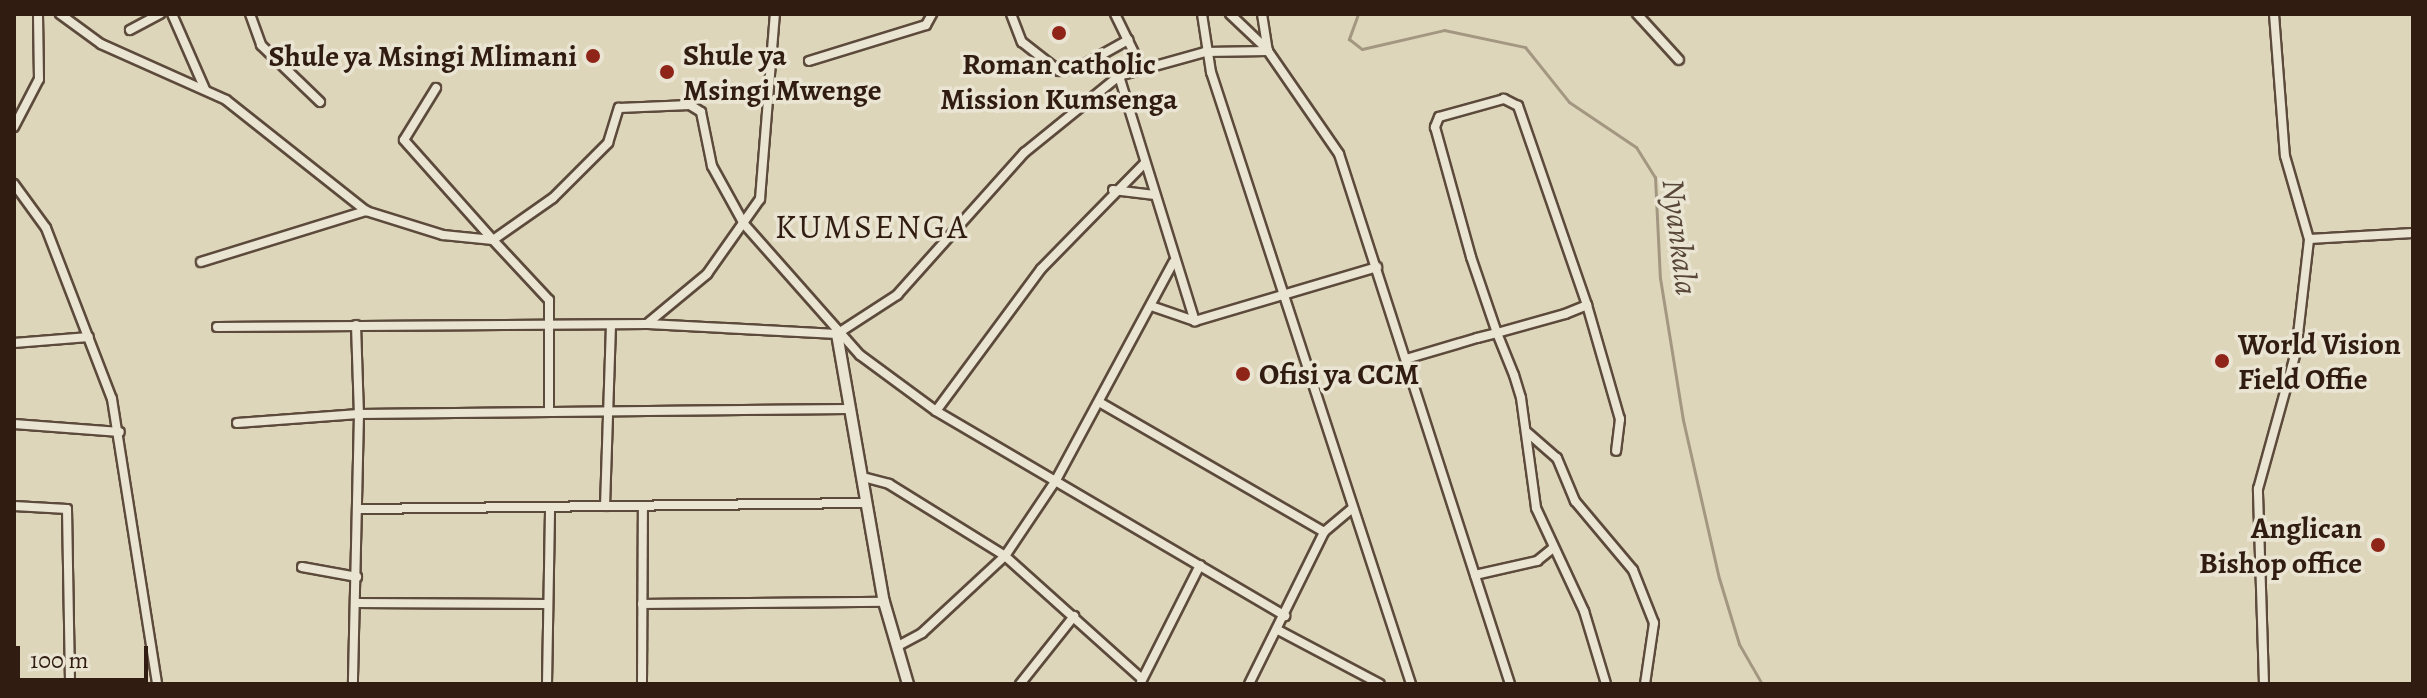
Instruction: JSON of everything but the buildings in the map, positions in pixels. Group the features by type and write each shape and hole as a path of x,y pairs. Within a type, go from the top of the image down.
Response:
{"street":[{"path":"14,127 39,79 38,14"},
{"path":"60,14 101,44 205,89 366,211 443,235 493,240 553,198 608,143 619,108 663,104 701,112 712,166 744,224 837,334 936,411 1285,616"},
{"path":"130,30 160,14"},
{"path":"171,14 205,89"},
{"path":"250,14 261,45 320,102"},
{"path":"648,324 707,274 744,224 765,181 762,105 775,14"},
{"path":"809,61 926,25 932,14"},
{"path":"1011,14 1022,42 1059,71 1128,40"},
{"path":"1115,14 1141,67"},
{"path":"1230,14 1268,51 1339,154 1510,684"},
{"path":"1262,14 1268,51"},
{"path":"1637,14 1679,60"},
{"path":"2264,684 2258,489 2296,352 2309,239 2285,156 2274,14"},
{"path":"1205,15 1205,52 1351,509 1411,684"},
{"path":"217,327 648,324 837,334 897,295 1024,153 1119,76 1141,67 1205,52 1268,51"},
{"path":"1119,76 1173,263 1195,321"},
{"path":"436,88 404,140 549,300 549,411"},
{"path":"1606,684 1584,611 1553,548 1526,473 1528,433 1435,127 1439,117 1504,99 1518,106 1587,305 1620,419 1616,451"},
{"path":"936,411 1041,269 1113,190 1144,164"},
{"path":"14,184 46,228 89,337 120,432 157,684"},
{"path":"1113,190 1155,195"},
{"path":"201,262 366,211"},
{"path":"2309,239 2413,233"},
{"path":"898,646 922,633 1005,556 1056,480 1154,307 1173,263"},
{"path":"1154,307 1195,321 1377,267"},
{"path":"1406,359 1587,305"},
{"path":"353,684 360,509 356,325"},
{"path":"605,506 611,326"},
{"path":"837,334 884,602 908,684"},
{"path":"14,343 89,337"},
{"path":"1099,402 1324,532"},
{"path":"237,423 359,414 848,409"},
{"path":"14,424 120,432"},
{"path":"1528,433 1557,458 1575,501 1633,570 1654,623 1645,684"},
{"path":"863,477 889,484 1005,556 1074,616 1141,682 1200,565"},
{"path":"360,509 865,503"},
{"path":"14,506 67,509 70,684"},
{"path":"642,684 643,506"},
{"path":"547,684 550,507"},
{"path":"1249,684 1324,532 1351,509"},
{"path":"1475,575 1537,561 1553,548"},
{"path":"302,567 357,577"},
{"path":"642,604 884,602"},
{"path":"356,603 548,604"},
{"path":"1020,684 1074,616"},
{"path":"1278,630 1380,684"}],"waterway":[{"name":"Nyankala","path":"1358,14 1349,39 1362,49 1444,30 1525,47 1569,102 1636,147 1655,177 1660,278 1683,420 1719,578 1739,644 1762,684"}],"place":[{"name":"Roman catholic Mission Kumsenga","path":"1059,33"},
{"name":"Shule ya Msingi Mlimani","path":"593,56"},
{"name":"Shule ya Msingi Mwenge","path":"667,72"},
{"name":"World Vision Field Offie","path":"2222,361"},
{"name":"Ofisi ya CCM","path":"1243,374"},
{"name":"Anglican Bishop office","path":"2378,545"}],"district":[{"name":"KUMSENGA","path":"872,227"}]}
